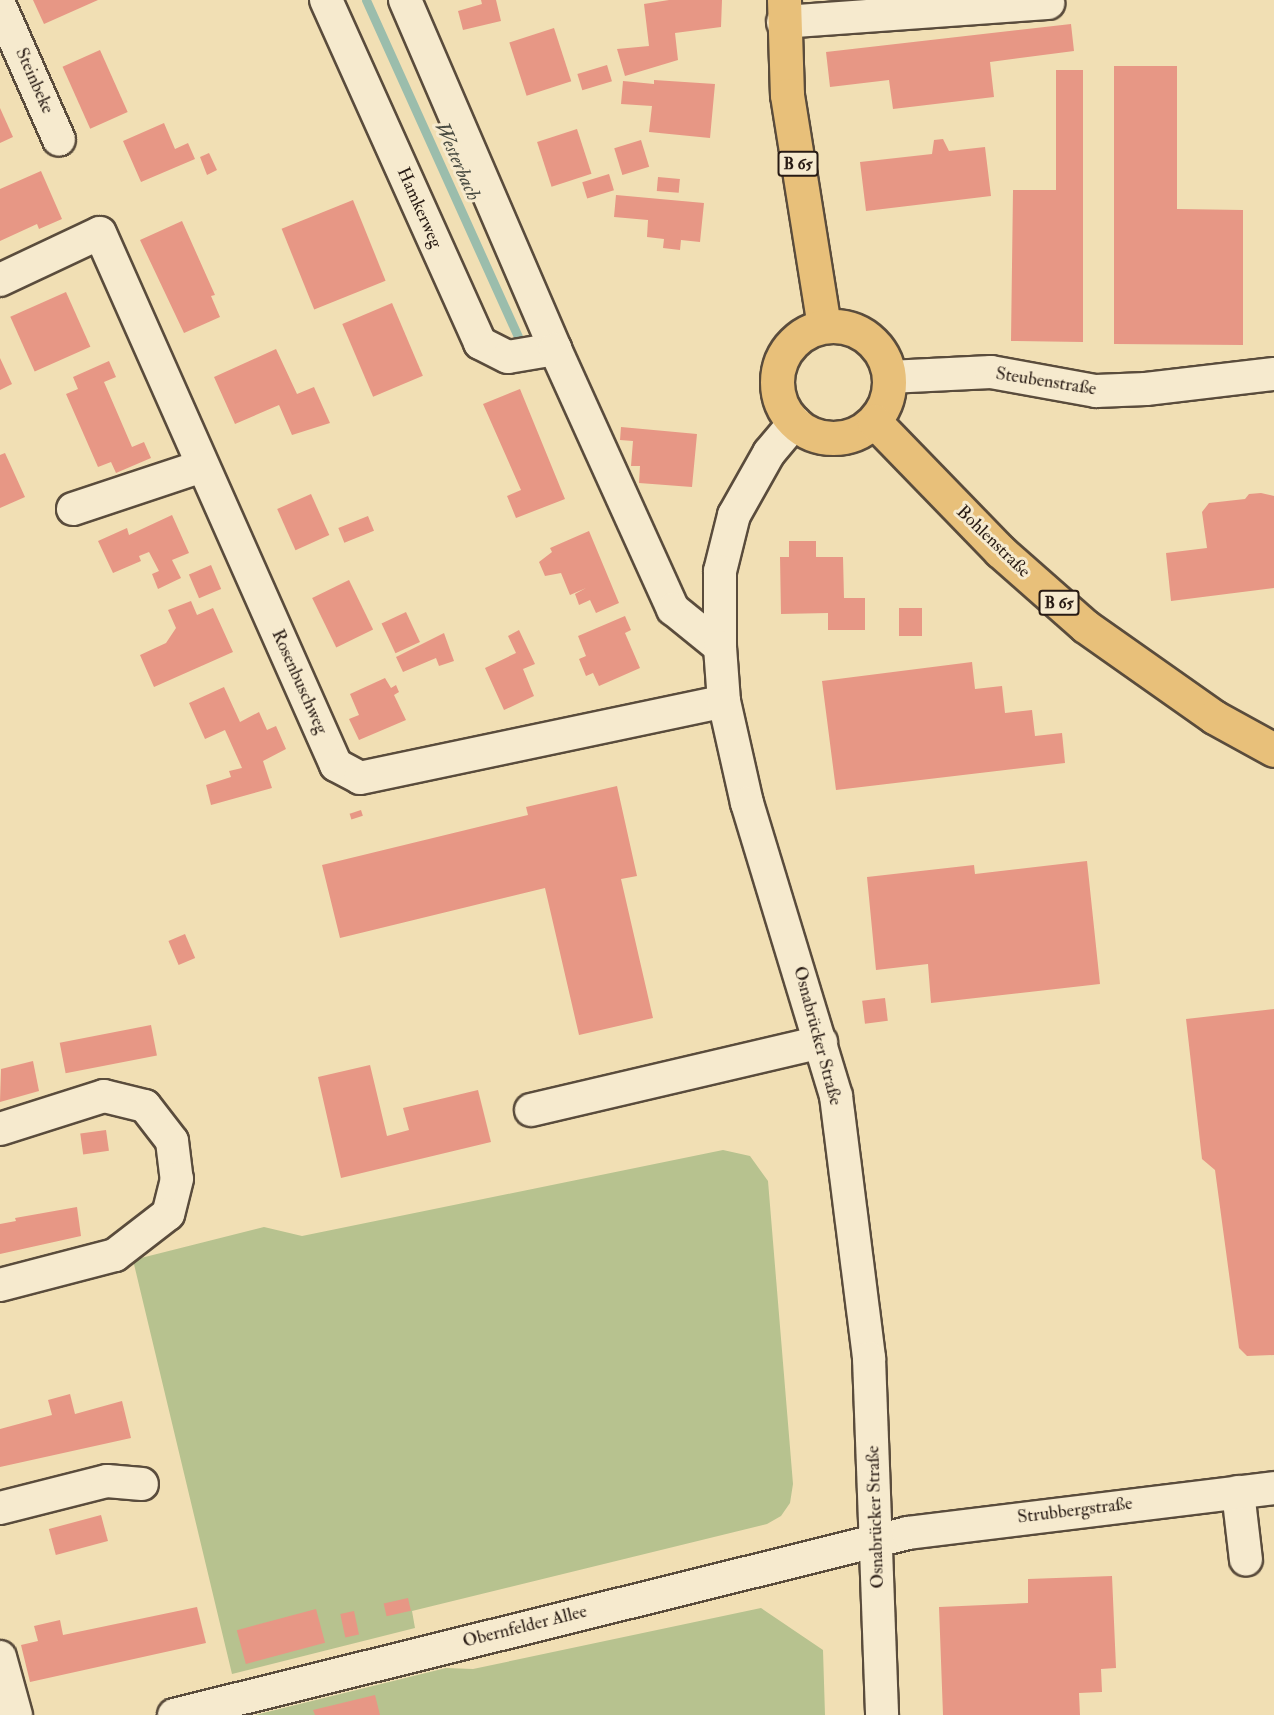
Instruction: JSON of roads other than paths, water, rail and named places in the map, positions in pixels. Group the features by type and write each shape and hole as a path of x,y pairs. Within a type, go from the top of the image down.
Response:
{"main road":[{"name":"B 65","path":"783,11 787,95 824,326"},
{"path":"824,326 840,326 868,337 879,348 889,377 883,408 874,421 843,437 826,437 795,422 778,392 780,365 793,343 824,326"},
{"name":"Bohlenstraße","path":"874,421 1000,551 1085,626 1214,717 1274,750"}],"street":[{"name":"Hamkerweg","path":"326,0 480,343 508,357 555,349"},
{"path":"405,0 555,349 673,609 720,647"},
{"path":"783,11 1048,3"},
{"name":"Steinbeke","path":"3,18 59,140"},
{"name":"Rosenbuschweg","path":"0,279 100,233 336,765 360,778 724,701"},
{"name":"Steubenstraße","path":"889,377 991,372 1096,391 1146,389 1274,374"},
{"name":"Osnabrücker Straße","path":"795,422 769,453 734,515 720,571 720,647 724,701 747,803 836,1096 870,1358 882,1715"},
{"path":"73,509 202,466"},
{"path":"531,1110 821,1042"},
{"path":"0,1129 104,1096 146,1107 172,1141 177,1179 168,1214 115,1255 0,1284"},
{"path":"0,1508 107,1480 142,1484"},
{"name":"Strubbergstraße","path":"877,1540 1047,1514 1274,1488"},
{"path":"1238,1492 1246,1560"},
{"name":"Obernfelder Allee","path":"174,1715 877,1540"},
{"path":"0,1657 16,1715"}],"waterway":[{"name":"Westerbach","path":"366,0 518,337"}]}
